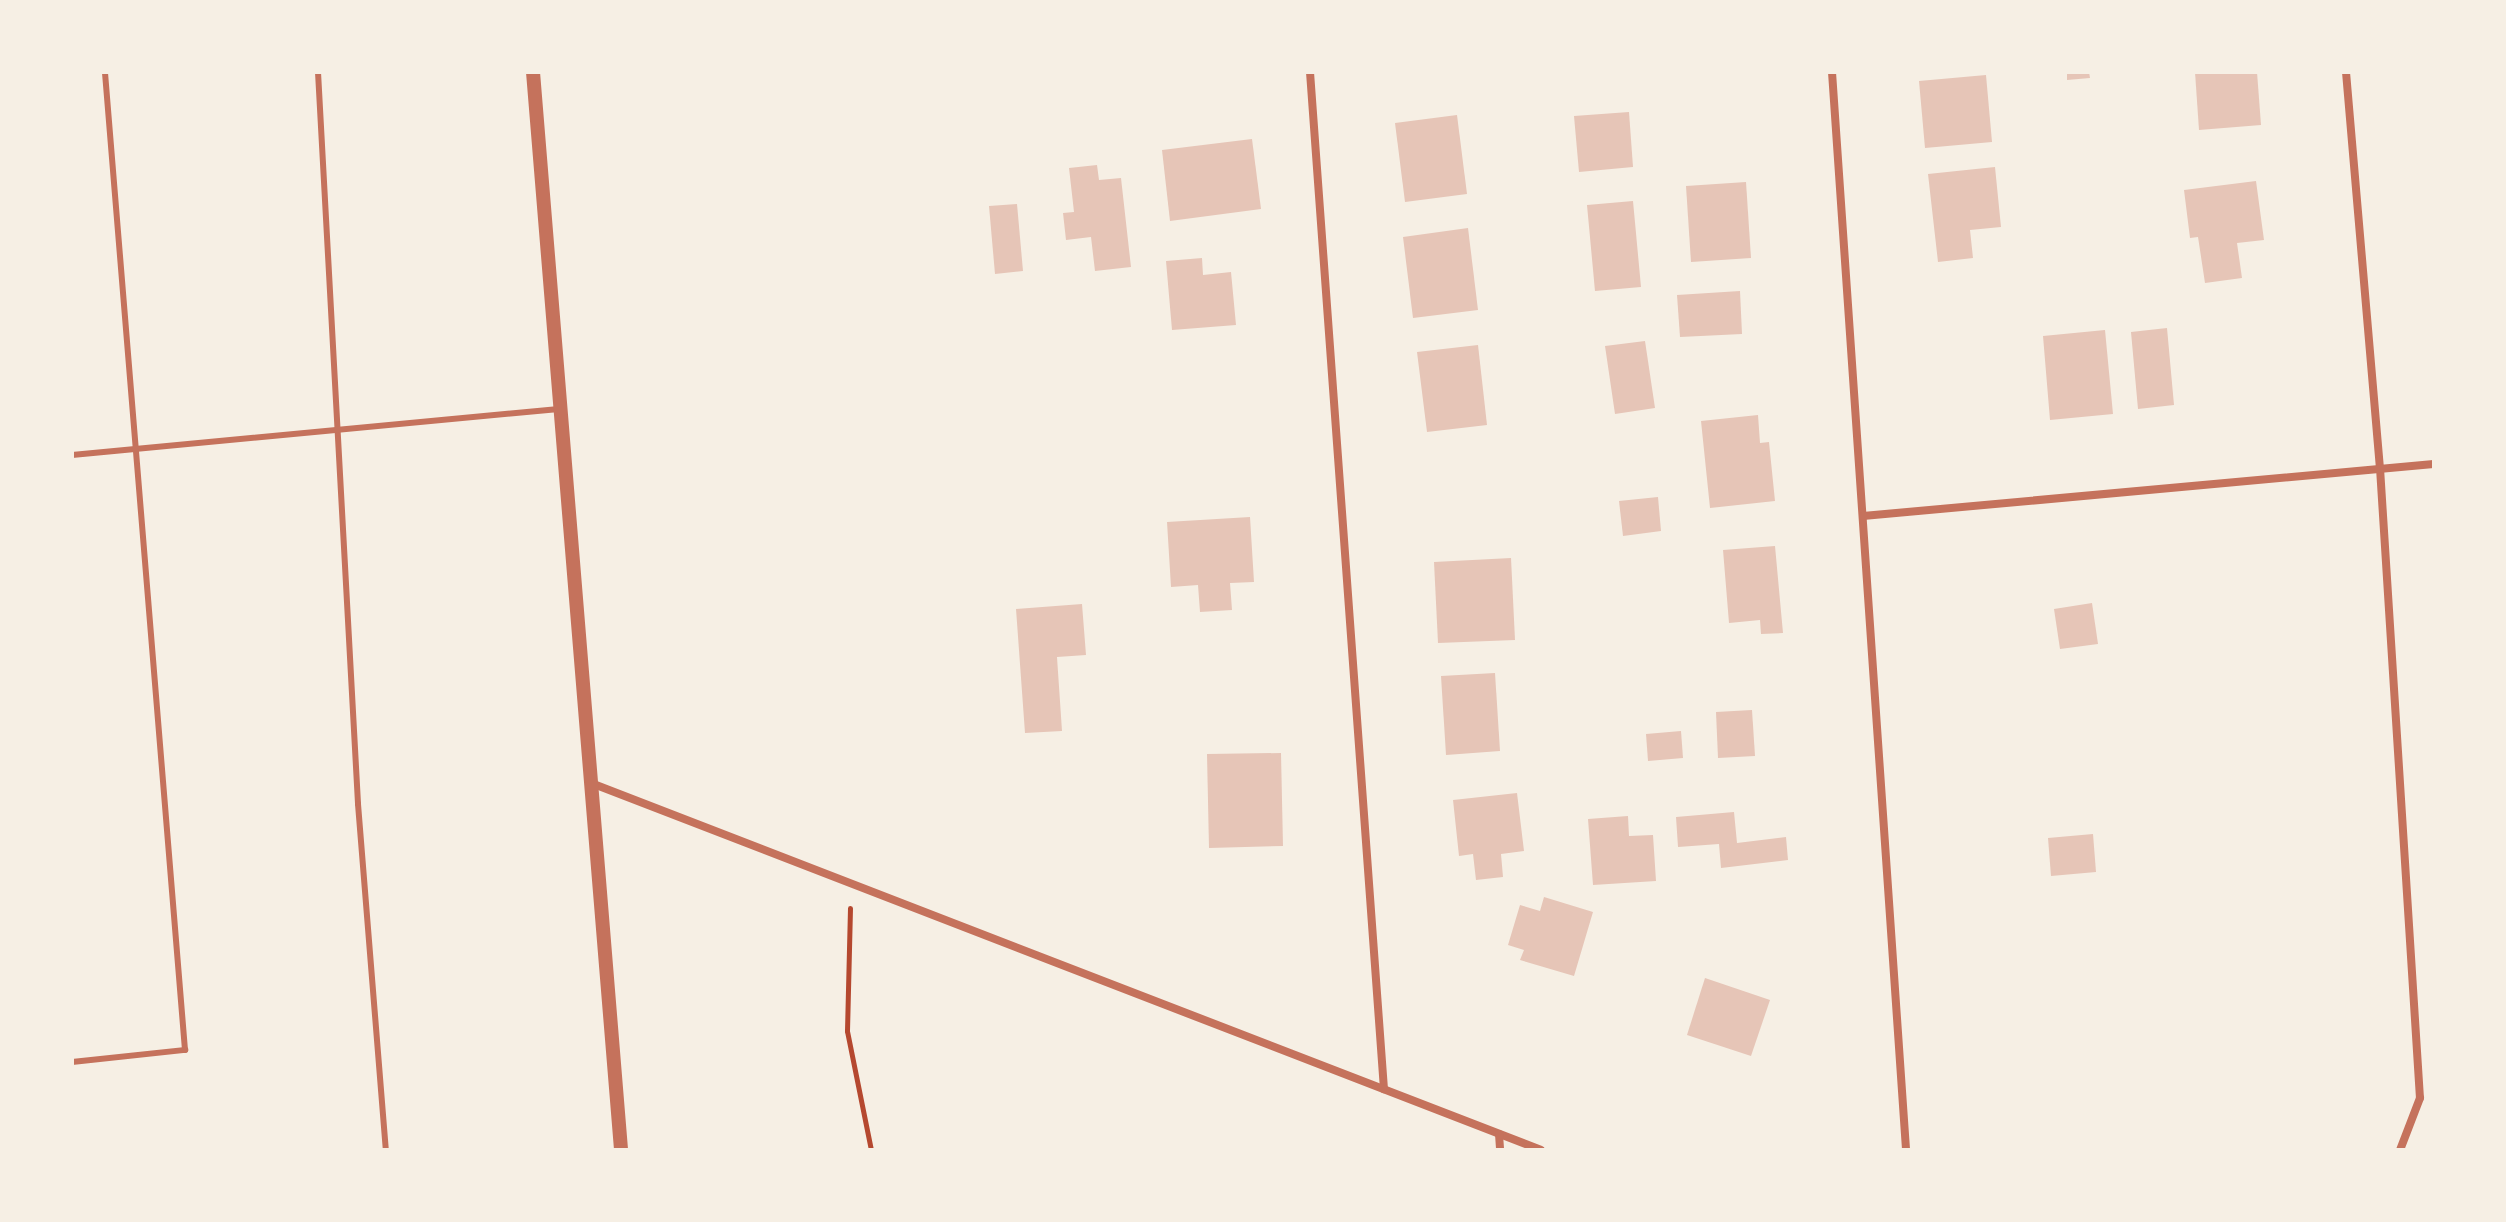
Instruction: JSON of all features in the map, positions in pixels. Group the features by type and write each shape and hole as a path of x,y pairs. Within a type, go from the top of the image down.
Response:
{"street":[{"path":"533,72 621,1150"},
{"path":"1310,72 1384,1089"},
{"path":"1832,72 1906,1150"},
{"path":"2346,72 2380,468 2420,1098 2400,1150"},
{"path":"1863,516 2434,464"},
{"path":"590,782 1541,1150"},
{"path":"1499,1134 1500,1150"}],"lane":[{"path":"72,1062 185,1050 105,72"},
{"path":"318,72 340,430 358,804 386,1150"},
{"path":"72,455 559,409"}],"path":[{"path":"851,883 847,1031 871,1150"}],"building":[{"path":"2067,72 2089,72 2090,78 2067,80"},
{"path":"2195,72 2257,72 2261,125 2199,130"},
{"path":"1986,75 1992,142 1925,148 1919,81"},
{"path":"1629,112 1633,167 1579,172 1574,116"},
{"path":"1457,115 1467,194 1405,202 1395,123"},
{"path":"1252,139 1261,209 1170,221 1162,150"},
{"path":"1097,165 1099,180 1121,178 1131,267 1095,271 1091,237 1066,240 1063,213 1074,212 1069,168"},
{"path":"1995,167 2001,227 1970,230 1973,258 1938,262 1928,174"},
{"path":"2256,181 2264,240 2237,243 2242,278 2205,283 2198,237 2190,238 2184,190"},
{"path":"1746,182 1751,258 1691,262 1686,186"},
{"path":"1633,201 1641,287 1595,291 1587,205"},
{"path":"1017,204 1023,271 995,274 989,206"},
{"path":"1468,228 1478,310 1413,318 1403,237"},
{"path":"1202,258 1203,275 1231,272 1236,325 1172,330 1166,261"},
{"path":"1740,291 1742,334 1680,337 1677,295"},
{"path":"2167,328 2174,405 2138,409 2131,332"},
{"path":"2105,330 2113,414 2050,420 2043,336"},
{"path":"1645,341 1655,408 1615,414 1605,346"},
{"path":"1478,345 1487,425 1427,432 1417,352"},
{"path":"1758,415 1760,443 1769,442 1775,501 1710,508 1701,421"},
{"path":"1658,497 1661,531 1623,536 1619,501"},
{"path":"1250,517 1254,582 1230,583 1232,610 1200,612 1198,585 1171,587 1167,522"},
{"path":"1775,546 1783,633 1761,634 1760,620 1729,623 1723,550"},
{"path":"1511,558 1515,640 1438,643 1434,562"},
{"path":"2092,603 2098,644 2060,649 2054,609"},
{"path":"1082,604 1086,655 1057,657 1062,731 1025,733 1016,609"},
{"path":"1495,673 1500,751 1446,755 1441,676"},
{"path":"1752,710 1755,756 1718,758 1716,712"},
{"path":"1681,731 1683,758 1648,761 1646,734"},
{"path":"1281,753 1283,846 1209,848 1207,754"},
{"path":"1517,793 1524,851 1501,854 1503,877 1476,880 1473,854 1459,856 1453,800"},
{"path":"1734,812 1737,843 1786,837 1788,860 1721,868 1719,844 1678,847 1676,817"},
{"path":"1628,816 1629,836 1653,835 1656,881 1593,885 1588,819"},
{"path":"2093,834 2096,872 2051,876 2048,838"},
{"path":"1544,897 1593,912 1574,976 1520,960 1524,950 1508,945 1520,905 1540,911"},
{"path":"1705,978 1770,1000 1751,1056 1687,1035"}]}
